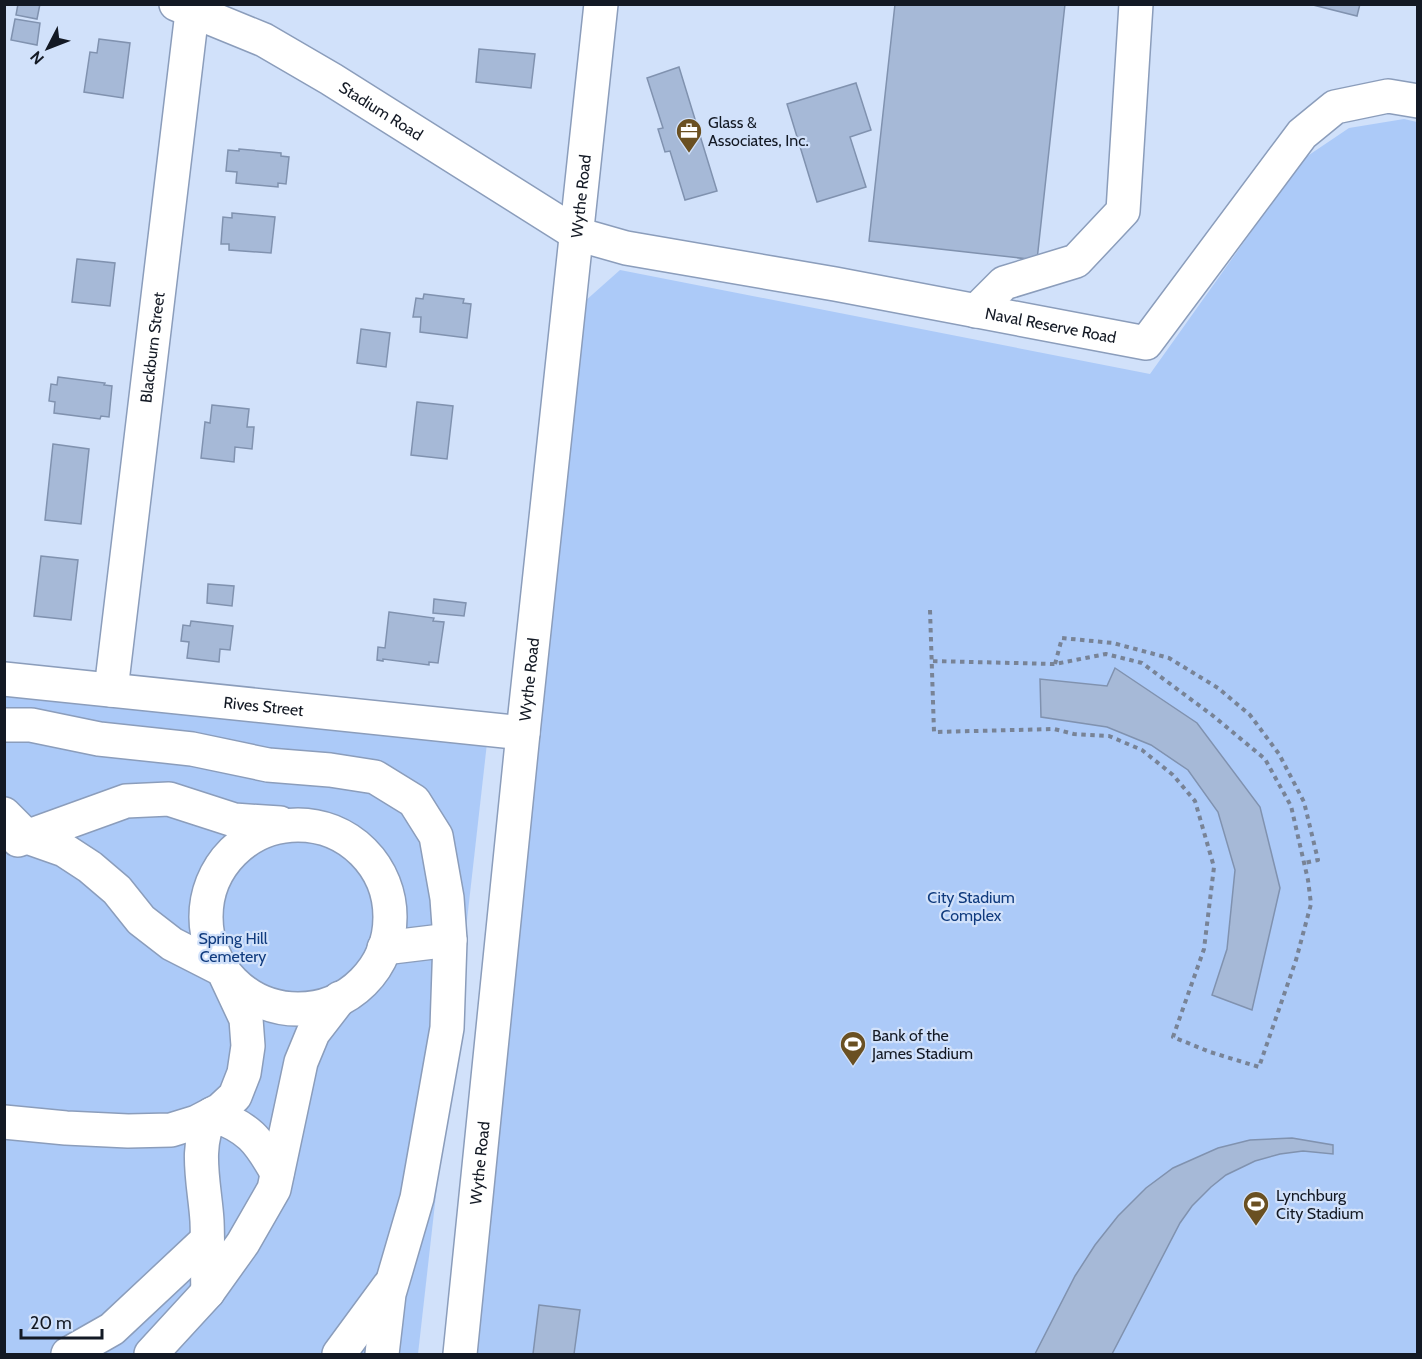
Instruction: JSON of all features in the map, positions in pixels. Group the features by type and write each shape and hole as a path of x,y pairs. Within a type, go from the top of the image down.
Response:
{"street":[{"name":"Wythe Road","path":"460,1354 523,733 601,4"},
{"path":"976,311 1004,284 1076,261 1123,210 1136,4"},
{"name":"Stadium Road","path":"187,7 264,40 578,234"},
{"name":"Blackburn Street","path":"111,690 187,7"},
{"name":"Naval Reserve Road","path":"578,234 626,248 1146,343 1302,134 1335,107 1388,96 1418,101"},
{"name":"Rives Street","path":"4,679 523,733"},
{"path":"4,725 31,725 99,739 192,749 268,765 330,770 375,777 414,801 436,836 447,898 450,940 447,1028 417,1198 389,1294 382,1354"},
{"path":"16,841 126,801 169,800 234,819 323,828 350,841 372,862 386,889 390,919 384,948 377,964 367,977 340,998 313,1033 302,1062 274,1190 243,1243 208,1292 151,1354"},
{"path":"4,814 16,841"},
{"path":"4,1122 66,1128 171,1130 197,1122 220,1110 234,1096 244,1073 248,1046 246,1019 210,945 206,918 209,890 221,865 240,844 264,831 293,824"},
{"path":"16,841 64,850 90,867 117,890 141,920 164,938 223,970 241,989 264,1002 290,1008 316,1007 340,998"},
{"path":"384,948 450,940"},
{"path":"212,1114 233,1122 250,1134 266,1153 277,1173"},
{"path":"208,1292 201,1148 205,1126 212,1114"},
{"path":"68,1354 112,1329 207,1240"},
{"path":"339,1354 394,1279"}],"path":[{"path":"930,610 931,661 934,732 1054,729 1074,734 1110,736 1142,750 1173,775 1195,801 1214,867 1204,949 1173,1037 1210,1052 1259,1067 1296,960 1311,904 1291,806 1265,759 1212,715 1142,663 1106,654 1055,664 931,661"},
{"path":"1055,664 1062,638 1113,643 1169,658 1218,688 1250,715 1279,754 1304,802 1318,860 1304,863"}],"green space":[{"name":"City Stadium Complex","path":"1404,119 1417,122 1417,1354 476,1354 584,302 620,270 1150,374 1303,159 1349,128"},
{"name":"Spring Hill Cemetery","path":"5,693 487,743 418,1354 5,1354"}],"building":[{"path":"18,4 40,4 37,19 16,15"},
{"path":"895,4 1065,4 1037,260 869,241"},
{"path":"1309,4 1360,4 1357,16"},
{"path":"15,19 40,23 37,45 11,40"},
{"path":"99,39 130,43 123,98 84,92 90,52 97,53"},
{"path":"479,49 535,54 531,88 476,82"},
{"path":"679,67 717,191 685,200 670,151 665,152 658,129 663,128 647,78"},
{"path":"856,83 871,130 850,137 866,187 817,202 787,104"},
{"path":"239,149 281,153 281,156 289,157 286,184 278,183 278,187 236,183 237,172 226,171 228,150 239,151"},
{"path":"232,213 275,217 271,253 229,250 229,244 221,244 223,217 232,218"},
{"path":"77,259 115,263 110,306 72,302"},
{"path":"424,294 464,299 463,303 471,304 467,338 420,332 421,317 413,317 416,298 423,299"},
{"path":"361,329 390,333 386,367 357,363"},
{"path":"58,377 105,383 104,385 112,386 109,417 101,416 100,419 54,413 55,402 49,401 51,384 57,385"},
{"path":"417,402 453,406 447,459 411,455"},
{"path":"212,405 249,409 247,427 254,427 252,449 235,447 234,462 201,458 205,422 210,423"},
{"path":"53,444 89,449 81,524 45,520"},
{"path":"41,556 78,560 71,620 34,616"},
{"path":"208,584 234,586 232,606 207,603"},
{"path":"434,599 466,603 464,616 433,613"},
{"path":"389,612 434,618 433,621 444,622 438,663 429,662 429,665 377,660 378,647 385,648"},
{"path":"191,621 233,626 230,650 220,649 219,662 187,658 189,642 181,641 183,625 190,626"},
{"path":"1115,668 1197,723 1260,807 1280,888 1252,1010 1212,995 1227,949 1235,870 1218,812 1188,770 1151,745 1107,727 1041,717 1040,679 1107,686"},
{"path":"1292,1138 1333,1145 1333,1154 1303,1151 1280,1154 1255,1161 1226,1175 1211,1187 1192,1206 1180,1223 1112,1354 1035,1354 1075,1276 1095,1245 1118,1216 1146,1188 1173,1168 1218,1148 1250,1140"},
{"path":"539,1305 580,1310 574,1354 533,1354"}],"place":[{"name":"Glass & Associates, Inc.","path":"689,154"},
{"name":"Bank of the James Stadium","path":"853,1067"},
{"name":"Lynchburg City Stadium","path":"1256,1227"}]}
